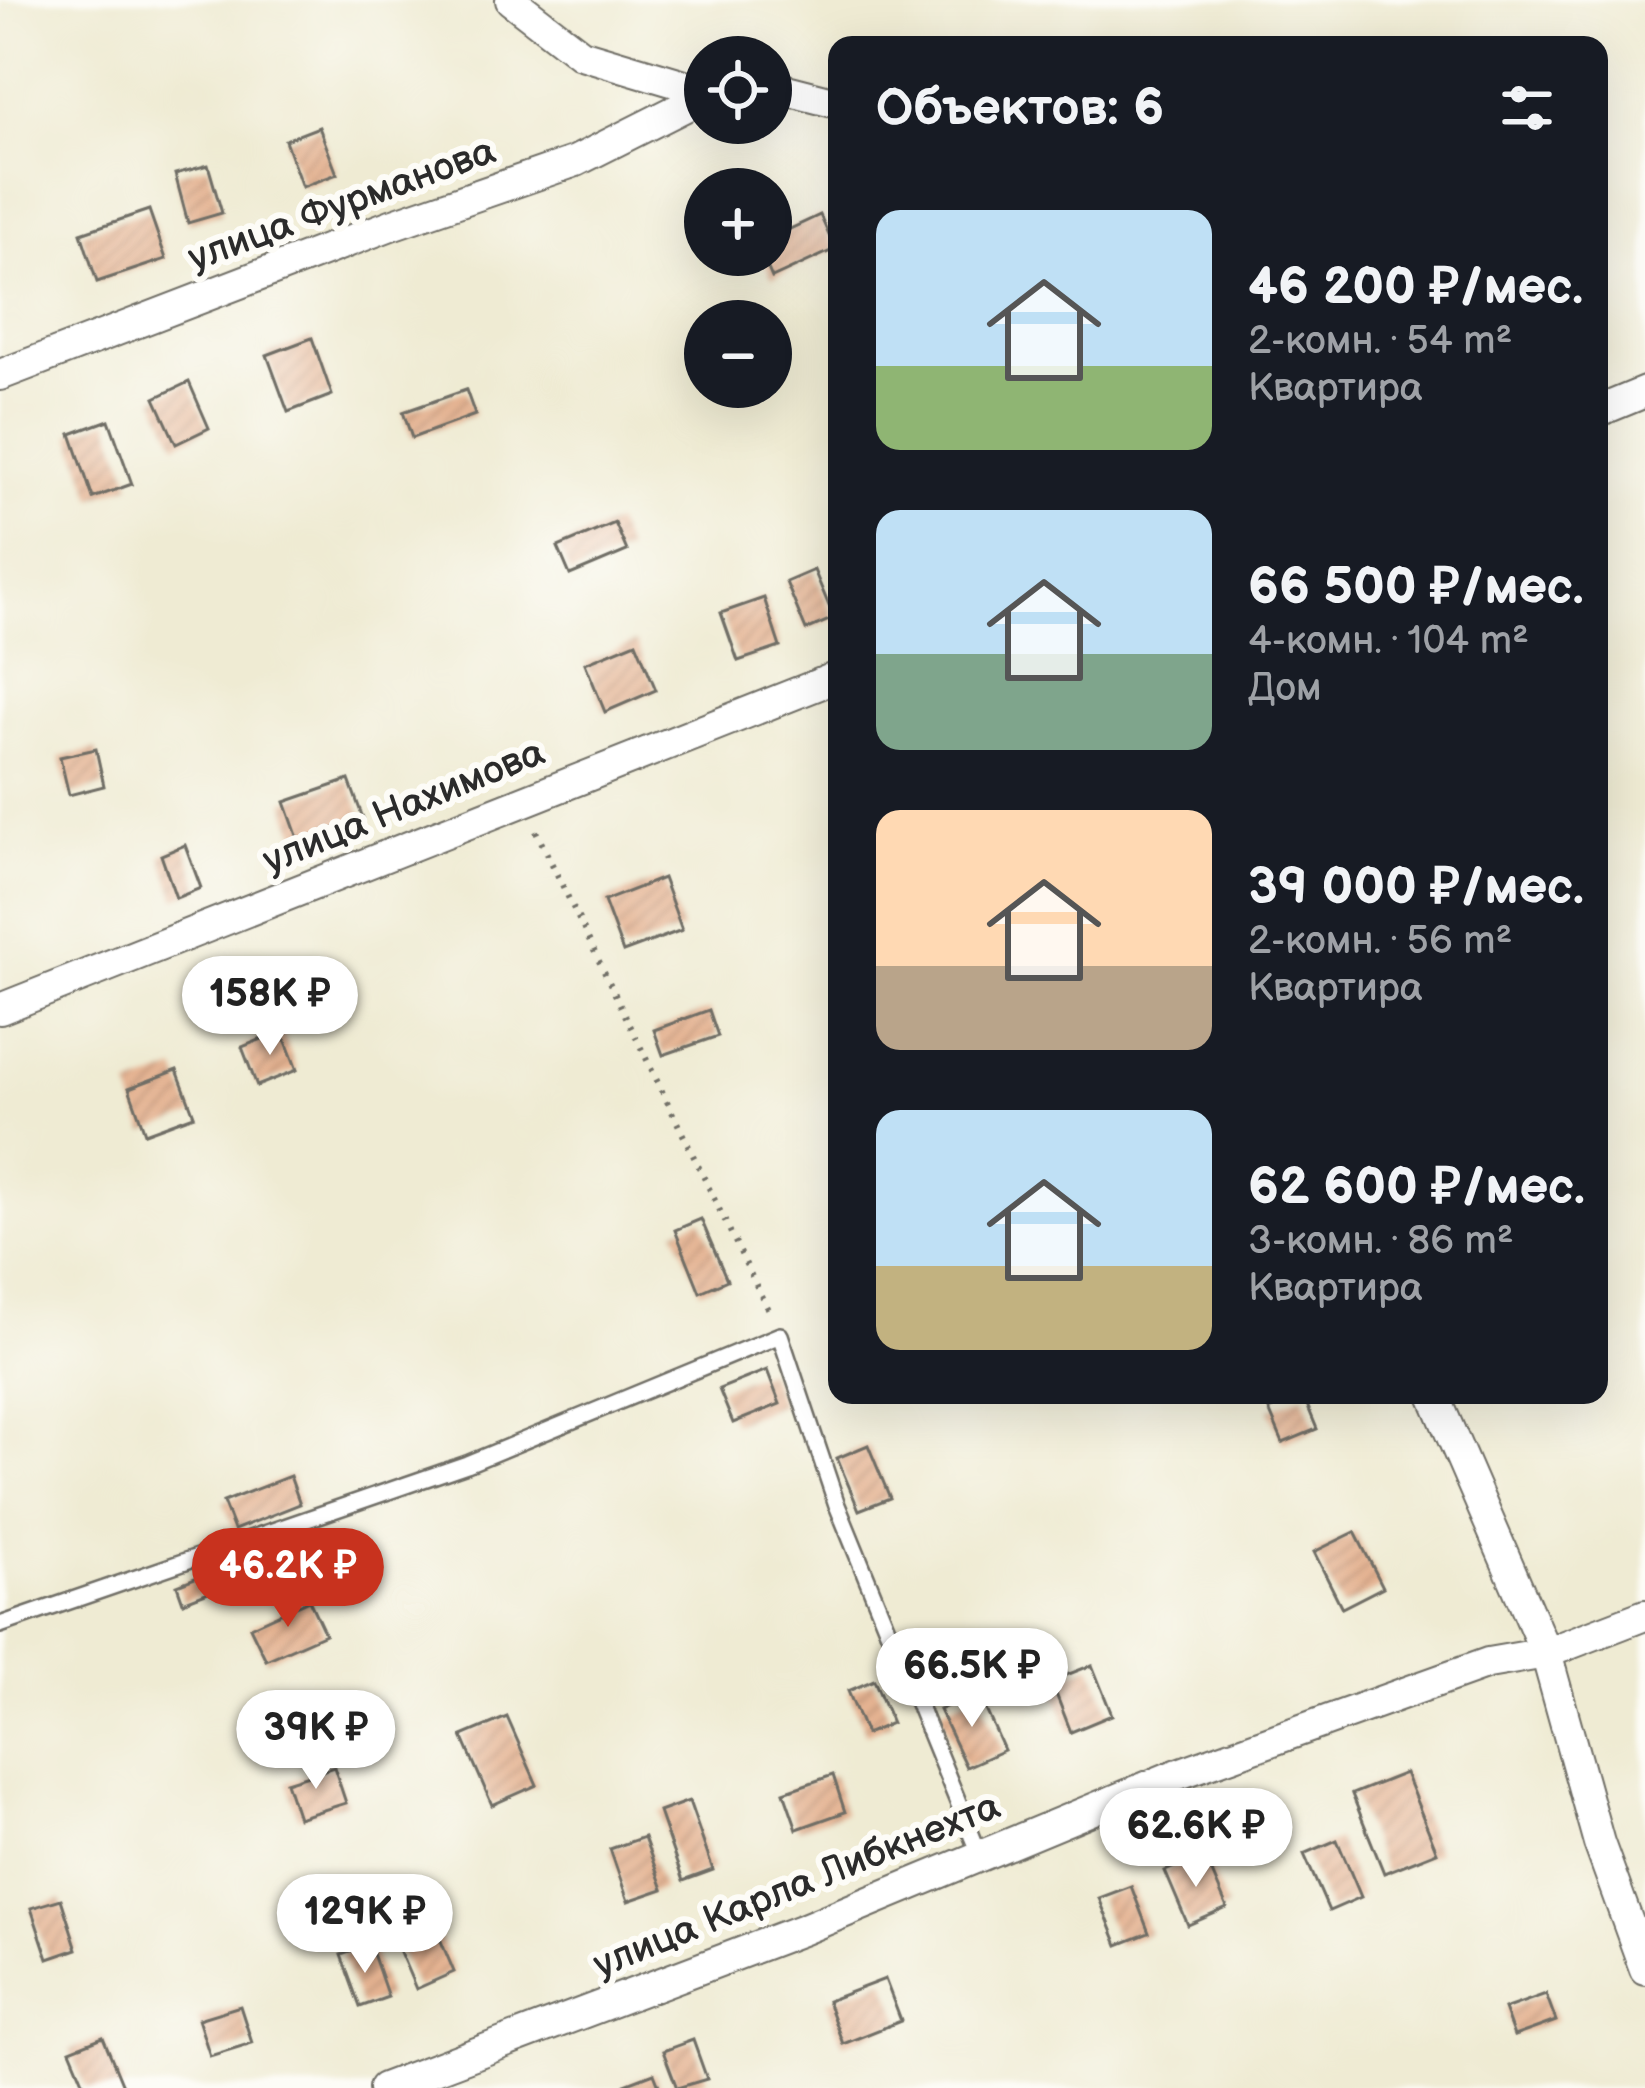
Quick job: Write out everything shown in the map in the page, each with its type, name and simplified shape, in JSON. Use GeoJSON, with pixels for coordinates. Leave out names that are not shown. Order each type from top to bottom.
{"type":"FeatureCollection","features":[{"type":"Feature","properties":{"kind":"street"},"geometry":{"type":"LineString","coordinates":[[511,0],[581,54],[684,87]]}},
{"type":"Feature","properties":{"kind":"street"},"geometry":{"type":"LineString","coordinates":[[792,91],[828,101]]}},
{"type":"Feature","properties":{"kind":"street","name":"улица Фурманова"},"geometry":{"type":"LineString","coordinates":[[0,375],[391,225],[576,161],[684,105]]}},
{"type":"Feature","properties":{"kind":"street"},"geometry":{"type":"LineString","coordinates":[[1608,407],[1645,392]]}},
{"type":"Feature","properties":{"kind":"street","name":"улица Нахимова"},"geometry":{"type":"LineString","coordinates":[[0,1009],[828,681]]}},
{"type":"Feature","properties":{"kind":"street"},"geometry":{"type":"LineString","coordinates":[[1438,1404],[1546,1653],[1599,1843],[1645,1969]]}},
{"type":"Feature","properties":{"kind":"street","name":"улица Карла Либкнехта"},"geometry":{"type":"LineString","coordinates":[[384,2088],[1174,1776],[1386,1697],[1488,1663],[1546,1653],[1645,1615]]}},
{"type":"Feature","properties":{"kind":"lane"},"geometry":{"type":"LineString","coordinates":[[0,1625],[466,1464],[780,1335],[837,1505],[980,1856]]}},
{"type":"Feature","properties":{"kind":"path"},"geometry":{"type":"LineString","coordinates":[[522,801],[780,1335]]}},
{"type":"Feature","properties":{"kind":"building"},"geometry":{"type":"Polygon","coordinates":[[[319,127],[337,174],[302,187],[285,140],[319,127]]]}},
{"type":"Feature","properties":{"kind":"building"},"geometry":{"type":"Polygon","coordinates":[[[208,165],[222,213],[188,223],[175,174],[208,165]]]}},
{"type":"Feature","properties":{"kind":"building"},"geometry":{"type":"Polygon","coordinates":[[[149,210],[166,259],[97,282],[81,233],[149,210]]]}},
{"type":"Feature","properties":{"kind":"building"},"geometry":{"type":"Polygon","coordinates":[[[820,215],[828,233],[828,252],[792,269],[792,228],[820,215]]]}},
{"type":"Feature","properties":{"kind":"building"},"geometry":{"type":"Polygon","coordinates":[[[312,338],[332,395],[288,412],[267,355],[312,338]]]}},
{"type":"Feature","properties":{"kind":"building"},"geometry":{"type":"Polygon","coordinates":[[[189,382],[209,428],[176,444],[155,398],[189,382]]]}},
{"type":"Feature","properties":{"kind":"building"},"geometry":{"type":"Polygon","coordinates":[[[466,390],[475,415],[412,438],[403,412],[466,390]]]}},
{"type":"Feature","properties":{"kind":"building"},"geometry":{"type":"Polygon","coordinates":[[[109,420],[132,484],[93,498],[71,434],[109,420]]]}},
{"type":"Feature","properties":{"kind":"building"},"geometry":{"type":"Polygon","coordinates":[[[615,523],[627,551],[570,575],[558,547],[615,523]]]}},
{"type":"Feature","properties":{"kind":"building"},"geometry":{"type":"Polygon","coordinates":[[[814,570],[828,604],[828,621],[806,630],[786,582],[814,570]]]}},
{"type":"Feature","properties":{"kind":"building"},"geometry":{"type":"Polygon","coordinates":[[[764,598],[780,647],[738,661],[721,613],[764,598]]]}},
{"type":"Feature","properties":{"kind":"building"},"geometry":{"type":"Polygon","coordinates":[[[636,642],[656,690],[605,712],[585,663],[636,642]]]}},
{"type":"Feature","properties":{"kind":"building"},"geometry":{"type":"Polygon","coordinates":[[[96,749],[104,786],[69,795],[60,757],[96,749]]]}},
{"type":"Feature","properties":{"kind":"building"},"geometry":{"type":"Polygon","coordinates":[[[349,780],[363,818],[299,841],[285,802],[349,780]]]}},
{"type":"Feature","properties":{"kind":"building"},"geometry":{"type":"Polygon","coordinates":[[[185,845],[201,888],[176,898],[161,855],[185,845]]]}},
{"type":"Feature","properties":{"kind":"building"},"geometry":{"type":"Polygon","coordinates":[[[663,878],[682,930],[623,952],[604,901],[663,878]]]}},
{"type":"Feature","properties":{"kind":"building"},"geometry":{"type":"Polygon","coordinates":[[[709,1010],[718,1036],[663,1055],[654,1030],[709,1010]]]}},
{"type":"Feature","properties":{"kind":"building"},"geometry":{"type":"Polygon","coordinates":[[[282,1031],[297,1070],[257,1086],[242,1047],[282,1031]]]}},
{"type":"Feature","properties":{"kind":"building"},"geometry":{"type":"Polygon","coordinates":[[[177,1070],[194,1115],[145,1133],[129,1088],[177,1070]]]}},
{"type":"Feature","properties":{"kind":"building"},"geometry":{"type":"Polygon","coordinates":[[[701,1219],[727,1280],[700,1292],[675,1230],[701,1219]]]}},
{"type":"Feature","properties":{"kind":"building"},"geometry":{"type":"Polygon","coordinates":[[[767,1370],[780,1404],[733,1423],[719,1389],[767,1370]]]}},
{"type":"Feature","properties":{"kind":"building"},"geometry":{"type":"Polygon","coordinates":[[[1283,1404],[1307,1404],[1317,1429],[1283,1443],[1269,1410],[1283,1404]]]}},
{"type":"Feature","properties":{"kind":"building"},"geometry":{"type":"Polygon","coordinates":[[[868,1445],[890,1498],[859,1510],[837,1458],[868,1445]]]}},
{"type":"Feature","properties":{"kind":"building"},"geometry":{"type":"Polygon","coordinates":[[[290,1476],[300,1504],[234,1530],[223,1502],[290,1476]]]}},
{"type":"Feature","properties":{"kind":"building"},"geometry":{"type":"Polygon","coordinates":[[[1355,1532],[1383,1587],[1342,1608],[1314,1552],[1355,1532]]]}},
{"type":"Feature","properties":{"kind":"building"},"geometry":{"type":"Polygon","coordinates":[[[218,1569],[224,1586],[183,1602],[177,1585],[218,1569]]]}},
{"type":"Feature","properties":{"kind":"building"},"geometry":{"type":"Polygon","coordinates":[[[309,1600],[325,1634],[266,1660],[250,1627],[309,1600]]]}},
{"type":"Feature","properties":{"kind":"building"},"geometry":{"type":"Polygon","coordinates":[[[1092,1665],[1112,1715],[1071,1732],[1051,1681],[1092,1665]]]}},
{"type":"Feature","properties":{"kind":"building"},"geometry":{"type":"Polygon","coordinates":[[[874,1680],[892,1723],[866,1734],[848,1691],[874,1680]]]}},
{"type":"Feature","properties":{"kind":"building"},"geometry":{"type":"Polygon","coordinates":[[[978,1692],[1004,1750],[966,1767],[939,1710],[978,1692]]]}},
{"type":"Feature","properties":{"kind":"building"},"geometry":{"type":"Polygon","coordinates":[[[507,1717],[537,1785],[492,1805],[462,1736],[507,1717]]]}},
{"type":"Feature","properties":{"kind":"building"},"geometry":{"type":"Polygon","coordinates":[[[334,1767],[346,1803],[298,1818],[286,1782],[334,1767]]]}},
{"type":"Feature","properties":{"kind":"building"},"geometry":{"type":"Polygon","coordinates":[[[1405,1773],[1437,1852],[1384,1873],[1352,1794],[1405,1773]]]}},
{"type":"Feature","properties":{"kind":"building"},"geometry":{"type":"Polygon","coordinates":[[[833,1775],[845,1812],[797,1829],[784,1792],[833,1775]]]}},
{"type":"Feature","properties":{"kind":"building"},"geometry":{"type":"Polygon","coordinates":[[[689,1801],[713,1870],[683,1881],[659,1812],[689,1801]]]}},
{"type":"Feature","properties":{"kind":"building"},"geometry":{"type":"Polygon","coordinates":[[[644,1837],[663,1889],[628,1901],[610,1849],[644,1837]]]}},
{"type":"Feature","properties":{"kind":"building"},"geometry":{"type":"Polygon","coordinates":[[[1337,1840],[1361,1897],[1329,1911],[1304,1854],[1337,1840]]]}},
{"type":"Feature","properties":{"kind":"building"},"geometry":{"type":"Polygon","coordinates":[[[1204,1854],[1227,1908],[1188,1925],[1165,1871],[1204,1854]]]}},
{"type":"Feature","properties":{"kind":"building"},"geometry":{"type":"Polygon","coordinates":[[[1131,1886],[1149,1933],[1118,1945],[1099,1898],[1131,1886]]]}},
{"type":"Feature","properties":{"kind":"building"},"geometry":{"type":"Polygon","coordinates":[[[61,1899],[77,1949],[48,1959],[31,1908],[61,1899]]]}},
{"type":"Feature","properties":{"kind":"building"},"geometry":{"type":"Polygon","coordinates":[[[430,1915],[454,1972],[416,1989],[391,1931],[430,1915]]]}},
{"type":"Feature","properties":{"kind":"building"},"geometry":{"type":"Polygon","coordinates":[[[370,1945],[388,1997],[360,2007],[341,1955],[370,1945]]]}},
{"type":"Feature","properties":{"kind":"building"},"geometry":{"type":"Polygon","coordinates":[[[885,1979],[901,2021],[843,2044],[827,2001],[885,1979]]]}},
{"type":"Feature","properties":{"kind":"building"},"geometry":{"type":"Polygon","coordinates":[[[1546,1994],[1556,2021],[1514,2036],[1504,2009],[1546,1994]]]}},
{"type":"Feature","properties":{"kind":"building"},"geometry":{"type":"Polygon","coordinates":[[[240,2006],[252,2043],[210,2056],[198,2019],[240,2006]]]}},
{"type":"Feature","properties":{"kind":"building"},"geometry":{"type":"Polygon","coordinates":[[[103,2037],[124,2088],[86,2088],[70,2050],[103,2037]]]}},
{"type":"Feature","properties":{"kind":"building"},"geometry":{"type":"Polygon","coordinates":[[[693,2040],[707,2079],[677,2088],[663,2051],[693,2040]]]}},
{"type":"Feature","properties":{"kind":"building"},"geometry":{"type":"Polygon","coordinates":[[[654,2073],[660,2088],[627,2088],[625,2084],[654,2073]]]}}]}
